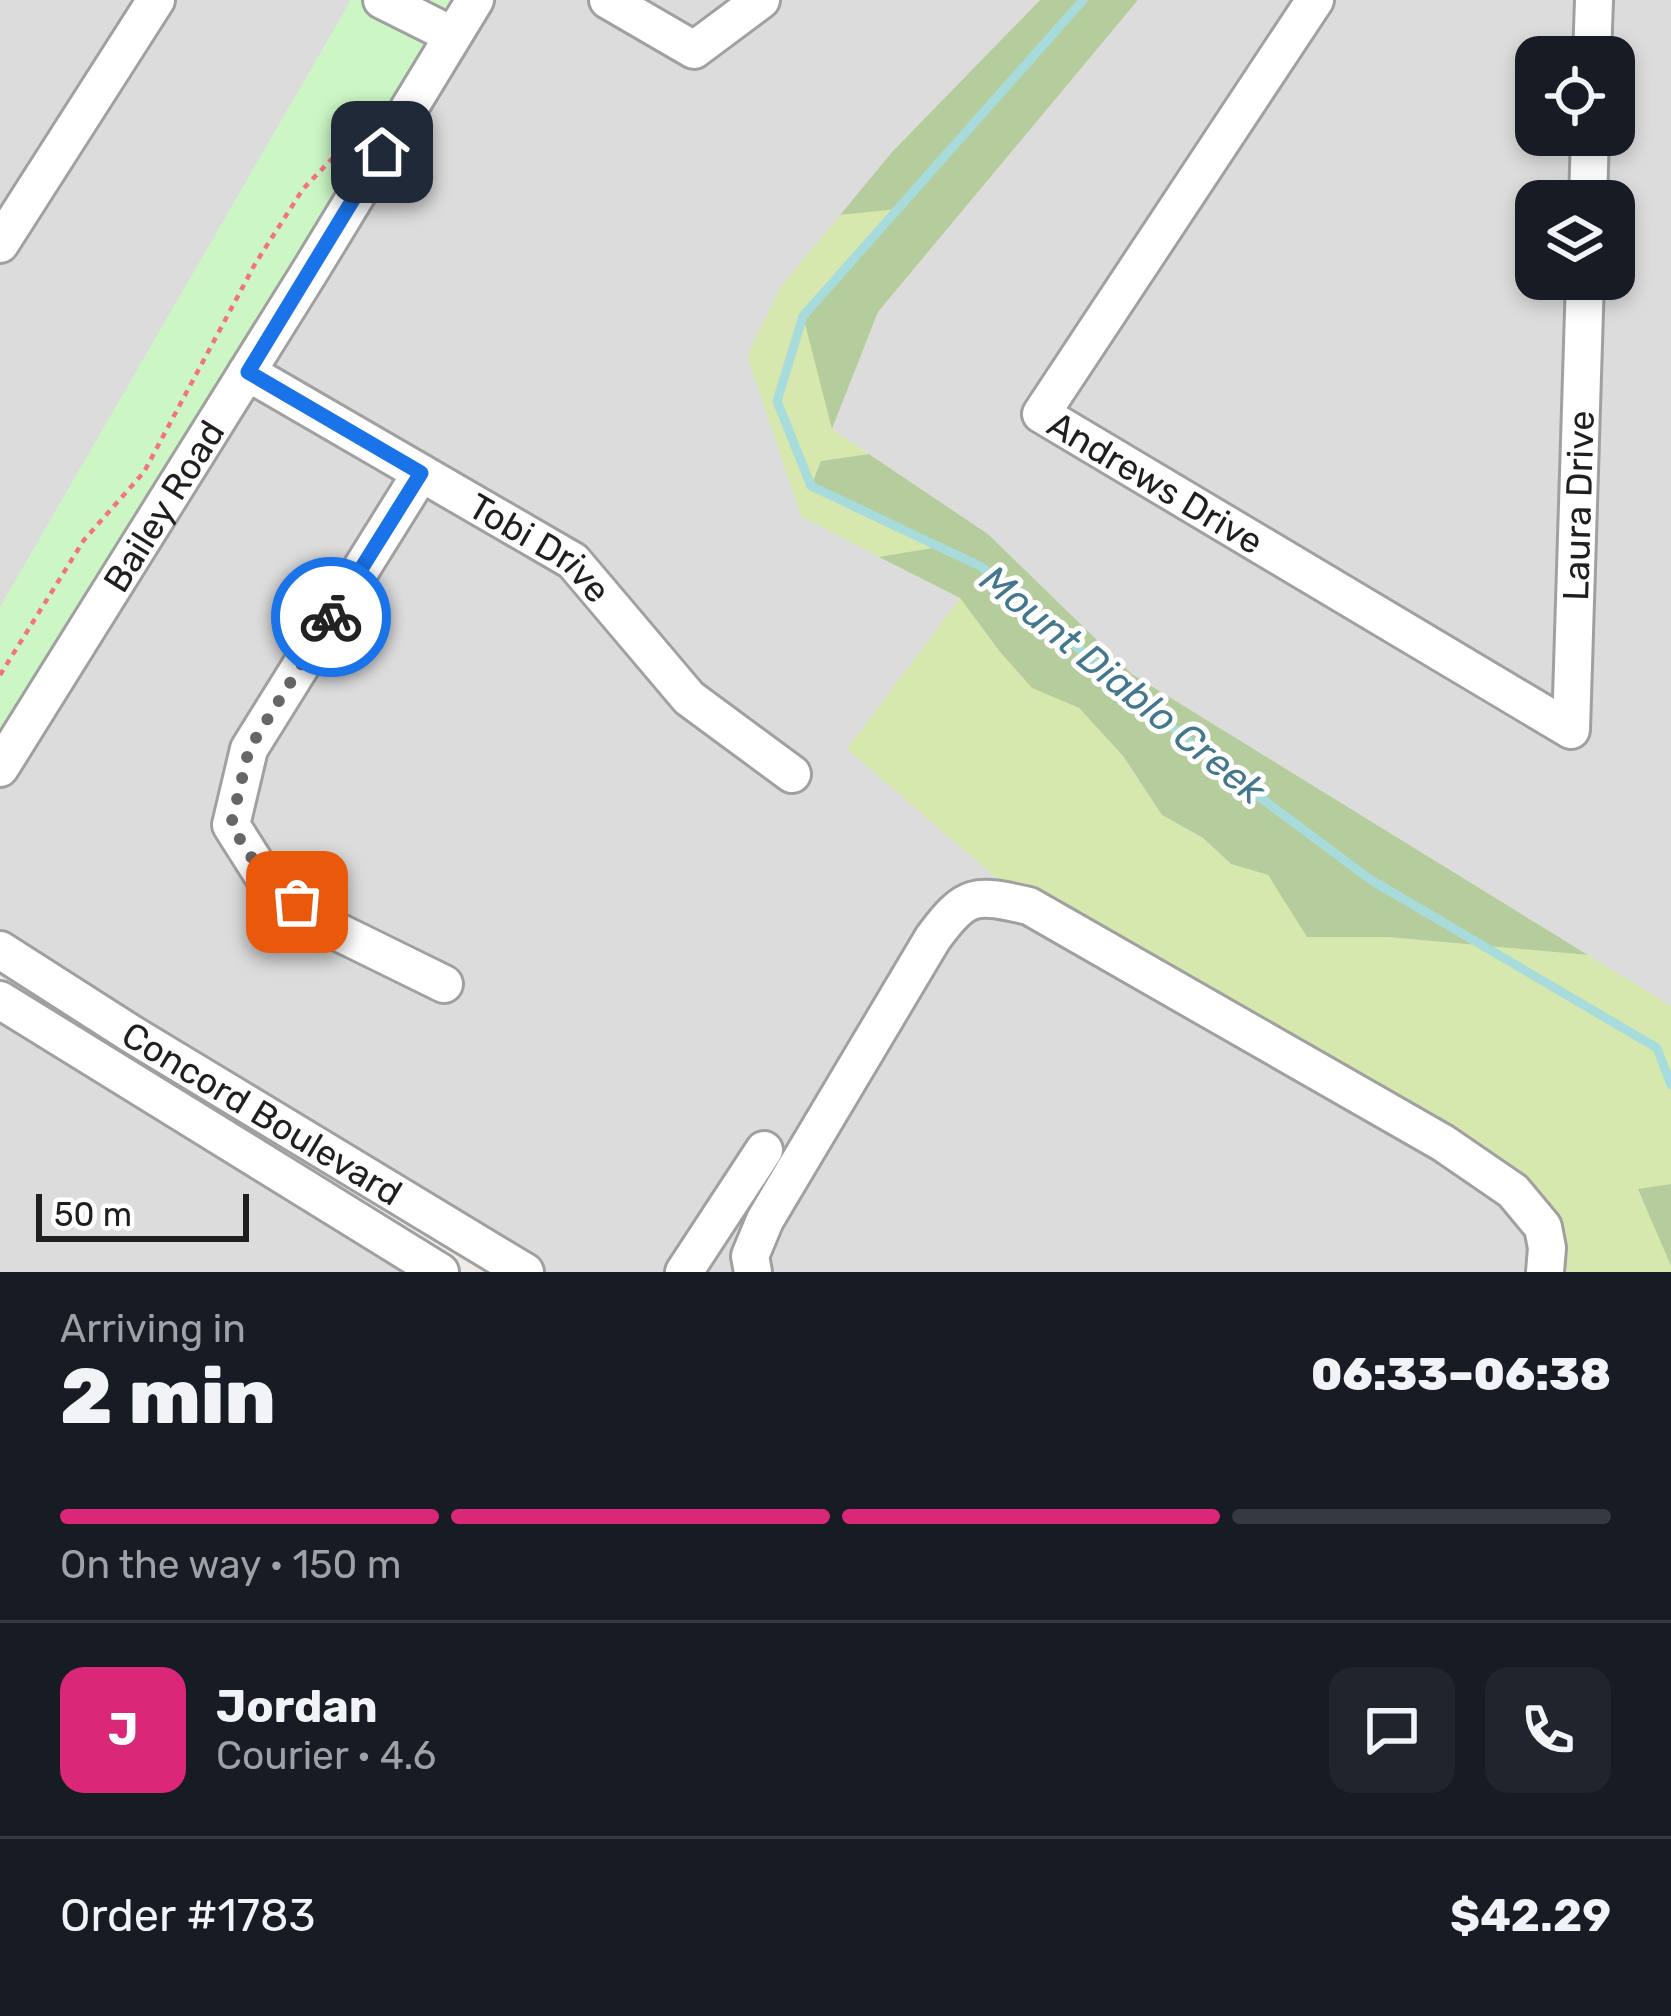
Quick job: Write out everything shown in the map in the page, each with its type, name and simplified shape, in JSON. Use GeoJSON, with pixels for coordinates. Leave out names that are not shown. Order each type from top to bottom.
{"type":"FeatureCollection","features":[{"type":"Feature","properties":{"kind":"street"},"geometry":{"type":"LineString","coordinates":[[0,244],[155,0]]}},
{"type":"Feature","properties":{"kind":"street"},"geometry":{"type":"LineString","coordinates":[[382,0],[452,35]]}},
{"type":"Feature","properties":{"kind":"street","name":"Bailey Road"},"geometry":{"type":"LineString","coordinates":[[0,768],[475,0]]}},
{"type":"Feature","properties":{"kind":"street"},"geometry":{"type":"LineString","coordinates":[[608,0],[694,50],[761,0]]}},
{"type":"Feature","properties":{"kind":"street","name":"Andrews Drive"},"geometry":{"type":"LineString","coordinates":[[1315,0],[1041,414],[1571,730]]}},
{"type":"Feature","properties":{"kind":"street"},"geometry":{"type":"LineString","coordinates":[[1593,36],[1594,0]]}},
{"type":"Feature","properties":{"kind":"street","name":"Laura Drive"},"geometry":{"type":"LineString","coordinates":[[1571,730],[1584,300]]}},
{"type":"Feature","properties":{"kind":"street","name":"Tobi Drive"},"geometry":{"type":"LineString","coordinates":[[248,372],[573,561],[689,698],[792,774]]}},
{"type":"Feature","properties":{"kind":"street"},"geometry":{"type":"LineString","coordinates":[[421,473],[249,749],[231,825],[264,877],[331,928],[444,984]]}},
{"type":"Feature","properties":{"kind":"street"},"geometry":{"type":"LineString","coordinates":[[753,1272],[750,1256],[765,1220],[933,938],[953,910],[988,897],[1029,906],[1443,1143],[1513,1191],[1543,1227],[1545,1272]]}},
{"type":"Feature","properties":{"kind":"street","name":"Concord Boulevard"},"geometry":{"type":"LineString","coordinates":[[0,950],[525,1272]]}},
{"type":"Feature","properties":{"kind":"street","name":"Concord Boulevard"},"geometry":{"type":"LineString","coordinates":[[0,1000],[440,1272]]}},
{"type":"Feature","properties":{"kind":"street"},"geometry":{"type":"LineString","coordinates":[[684,1272],[764,1150]]}},
{"type":"Feature","properties":{"kind":"path"},"geometry":{"type":"LineString","coordinates":[[0,675],[84,539],[144,472],[255,264],[303,189],[352,138]]}},
{"type":"Feature","properties":{"kind":"shaded area"},"geometry":{"type":"Polygon","coordinates":[[[0,0],[375,0],[0,617],[0,0]]]}},
{"type":"Feature","properties":{"kind":"shaded area"},"geometry":{"type":"Polygon","coordinates":[[[475,0],[1040,0],[892,152],[780,288],[801,516],[960,598],[847,749],[1513,1191],[1545,1272],[525,1272],[0,950],[0,768],[475,0]]]}},
{"type":"Feature","properties":{"kind":"shaded area"},"geometry":{"type":"Polygon","coordinates":[[[1138,0],[1671,0],[1671,1006],[1132,674],[988,534],[832,429],[878,312],[1138,0]]]}},
{"type":"Feature","properties":{"kind":"shaded area"},"geometry":{"type":"Polygon","coordinates":[[[0,1000],[440,1272],[0,1272],[0,1000]]]}},
{"type":"Feature","properties":{"kind":"green space"},"geometry":{"type":"Polygon","coordinates":[[[351,0],[475,0],[0,768],[0,607],[351,0]]]}},
{"type":"Feature","properties":{"kind":"green space"},"geometry":{"type":"Polygon","coordinates":[[[1040,0],[1138,0],[878,312],[832,429],[803,316],[898,209],[840,215],[892,152],[1040,0]]]}},
{"type":"Feature","properties":{"kind":"green space"},"geometry":{"type":"Polygon","coordinates":[[[899,208],[832,429],[869,454],[821,461],[942,548],[879,557],[801,516],[747,356],[780,288],[840,215],[899,208]]]}},
{"type":"Feature","properties":{"kind":"green space"},"geometry":{"type":"Polygon","coordinates":[[[869,454],[988,534],[1132,674],[1588,955],[1387,937],[1307,937],[1268,875],[1231,864],[1203,838],[1162,815],[1123,756],[1079,708],[1032,688],[960,598],[879,557],[939,547],[811,486],[821,461],[869,454]]]}},
{"type":"Feature","properties":{"kind":"green space"},"geometry":{"type":"Polygon","coordinates":[[[960,598],[1032,688],[1079,708],[1123,756],[1162,815],[1203,838],[1231,864],[1268,875],[1308,937],[1387,937],[1588,955],[1671,1006],[1671,1184],[1640,1189],[1671,1272],[1545,1272],[1513,1191],[1029,906],[847,749],[960,598]]]}},
{"type":"Feature","properties":{"kind":"green space"},"geometry":{"type":"Polygon","coordinates":[[[1671,1184],[1671,1266],[1638,1189],[1671,1184]]]}},
{"type":"Feature","properties":{"kind":"waterway","name":"Mount Diablo Creek"},"geometry":{"type":"LineString","coordinates":[[1083,0],[803,316],[777,401],[811,486],[982,567],[1223,770],[1371,880],[1657,1048],[1671,1085]]}},
{"type":"Feature","properties":{"kind":"way so far"},"geometry":{"type":"LineString","coordinates":[[297,902],[264,877],[231,825],[249,749],[331,617]]}},
{"type":"Feature","properties":{"kind":"route"},"geometry":{"type":"LineString","coordinates":[[331,617],[421,473],[248,372],[382,152]]}}]}
